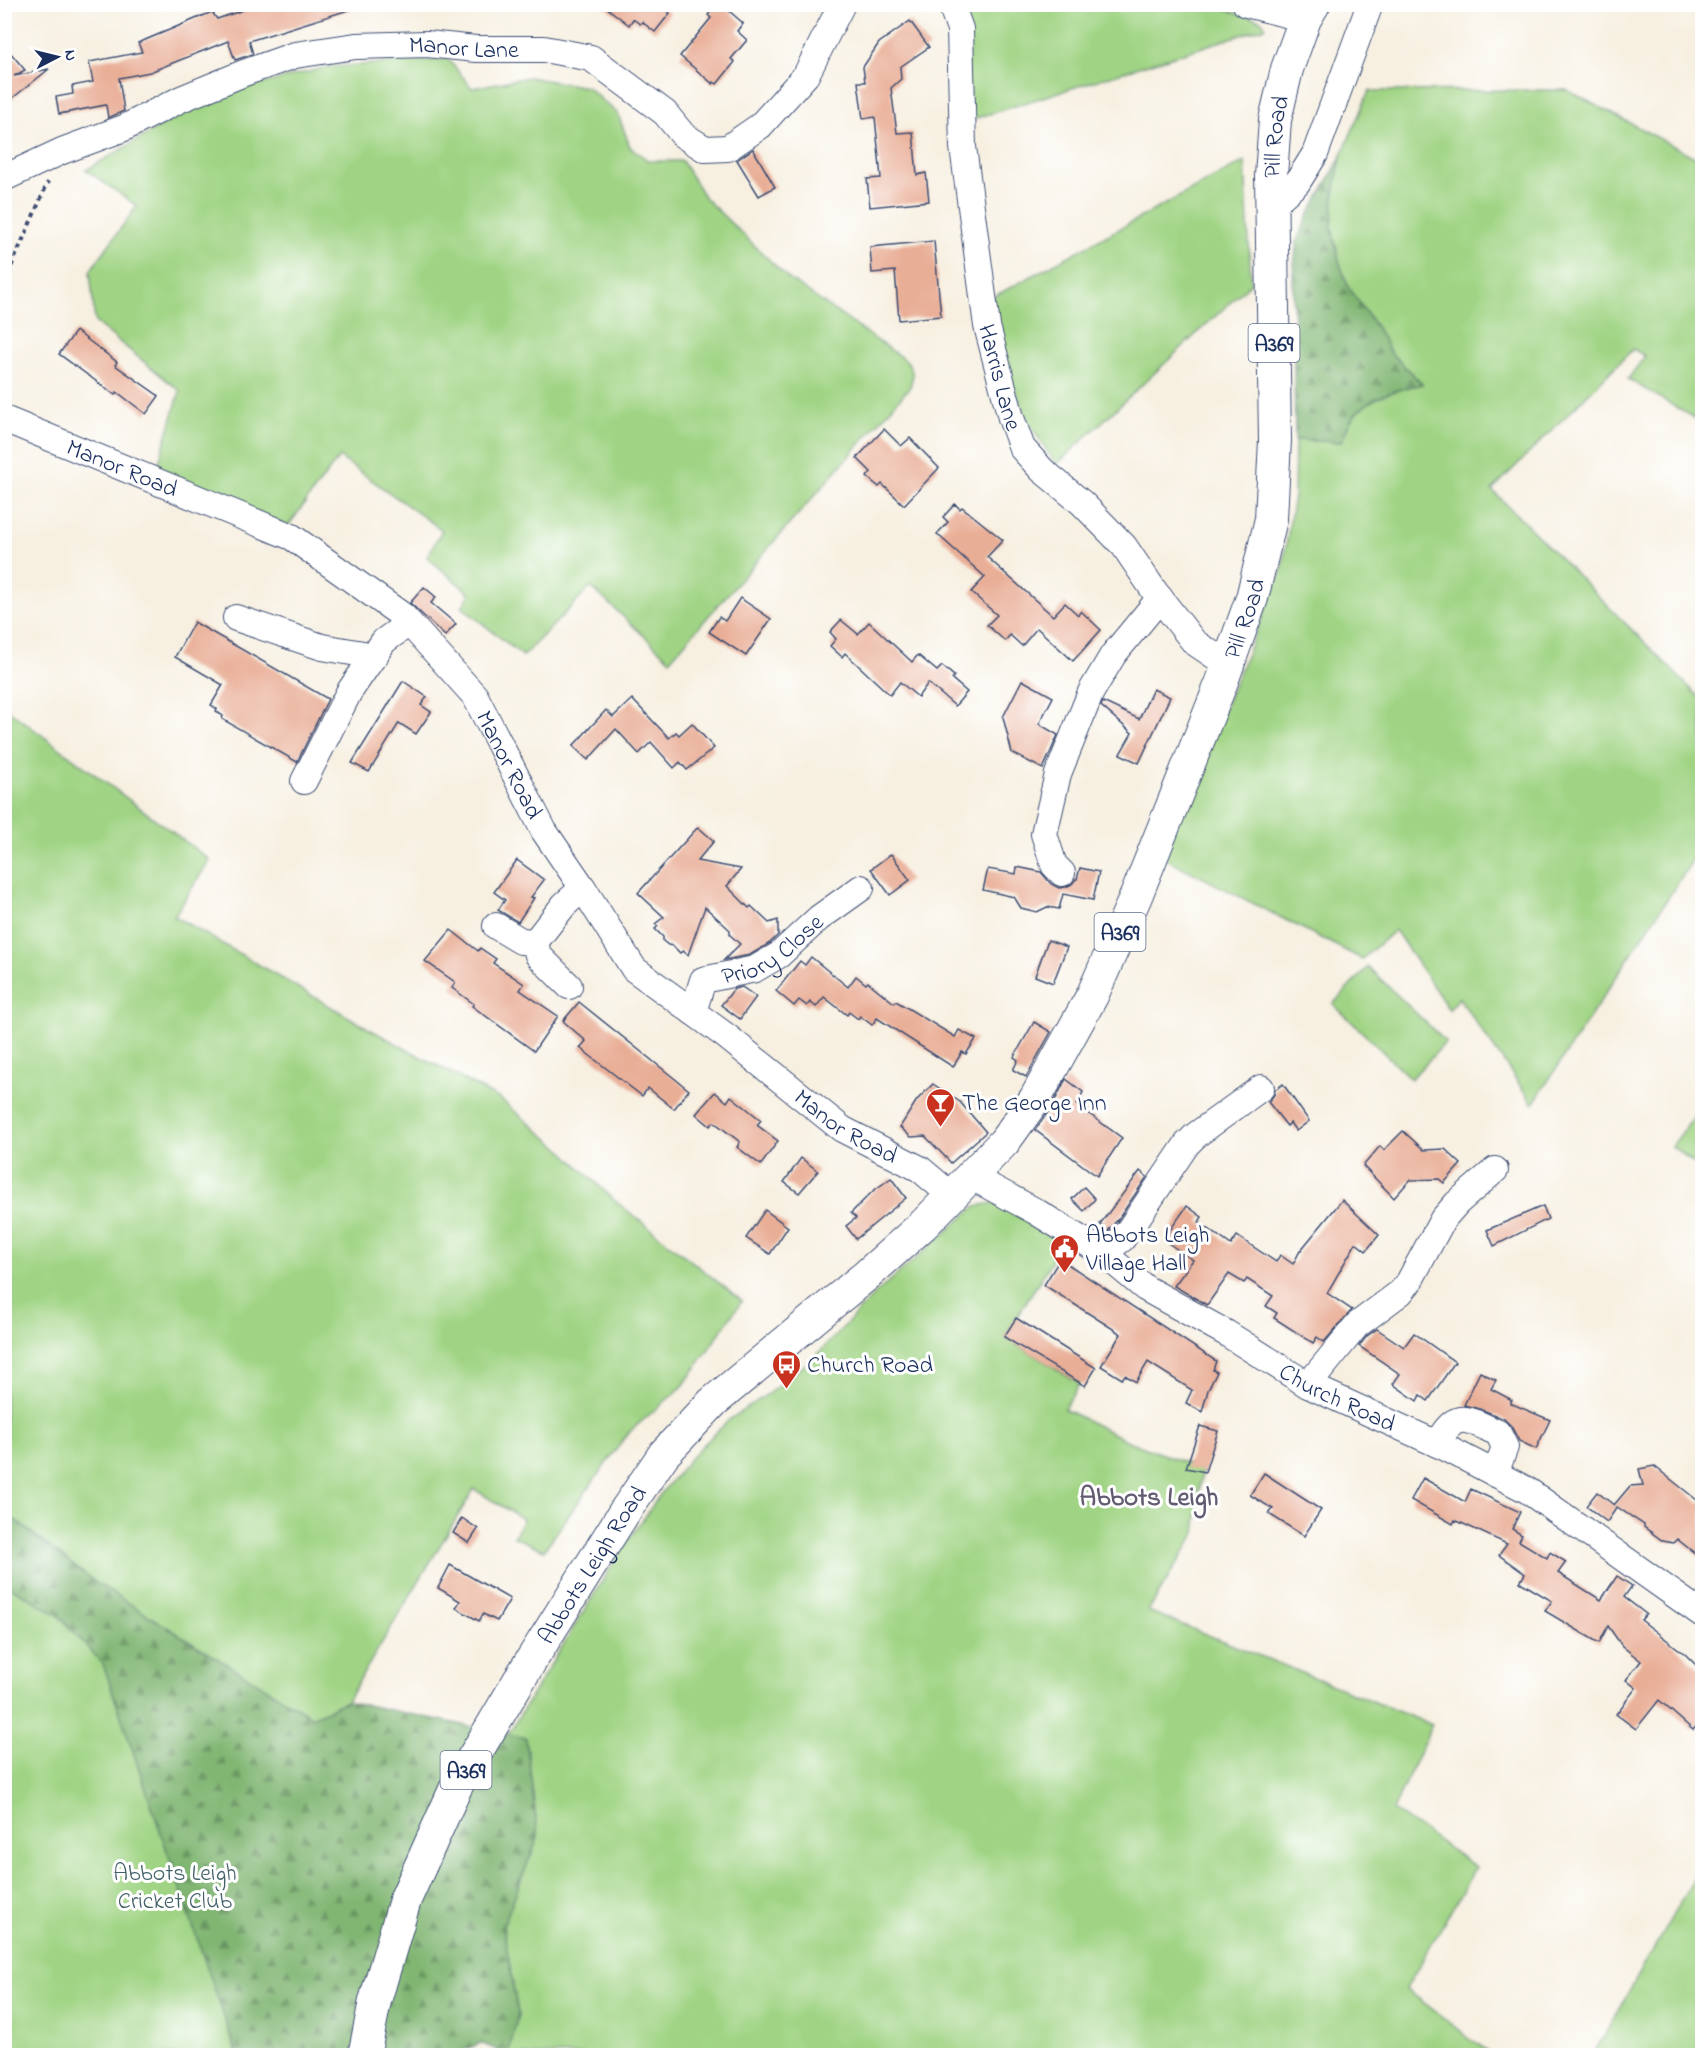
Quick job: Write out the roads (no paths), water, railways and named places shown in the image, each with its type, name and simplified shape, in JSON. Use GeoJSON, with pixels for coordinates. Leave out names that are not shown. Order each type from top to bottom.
{"type":"FeatureCollection","features":[{"type":"Feature","properties":{"kind":"main road","name":"Pill Road"},"geometry":{"type":"LineString","coordinates":[[962,1187],[1004,1142],[1019,1112],[1035,1099],[1092,996],[1140,885],[1228,666],[1252,598],[1271,519],[1275,441],[1271,176],[1275,120],[1287,69],[1310,12]]}},
{"type":"Feature","properties":{"kind":"main road","name":"Abbots Leigh Road"},"geometry":{"type":"LineString","coordinates":[[364,2055],[375,2001],[405,1900],[457,1785],[527,1667],[625,1511],[664,1454],[713,1402],[868,1274],[962,1187]]}},
{"type":"Feature","properties":{"kind":"street","name":"Manor Lane"},"geometry":{"type":"LineString","coordinates":[[4,178],[62,151],[124,128],[181,99],[244,73],[295,56],[356,46],[427,44],[476,49],[544,49],[591,58],[665,113],[683,135],[705,149],[728,148],[760,126],[806,75],[842,4]]}},
{"type":"Feature","properties":{"kind":"street","name":"Harris Lane"},"geometry":{"type":"LineString","coordinates":[[951,4],[960,29],[963,147],[987,326],[1011,418],[1022,447],[1042,470],[1082,503],[1124,546],[1194,642],[1228,666]]}},
{"type":"Feature","properties":{"kind":"street"},"geometry":{"type":"LineString","coordinates":[[1246,4],[1310,12]]}},
{"type":"Feature","properties":{"kind":"street"},"geometry":{"type":"LineString","coordinates":[[1272,205],[1297,183],[1315,154],[1370,4]]}},
{"type":"Feature","properties":{"kind":"street","name":"Manor Road"},"geometry":{"type":"LineString","coordinates":[[4,419],[292,537],[403,616],[475,696],[544,831],[634,969],[726,1036],[843,1129],[920,1169],[962,1187]]}},
{"type":"Feature","properties":{"kind":"street"},"geometry":{"type":"LineString","coordinates":[[1062,873],[1054,865],[1044,834],[1058,774],[1091,692],[1113,655],[1160,598]]}},
{"type":"Feature","properties":{"kind":"street"},"geometry":{"type":"LineString","coordinates":[[236,618],[322,647],[375,656]]}},
{"type":"Feature","properties":{"kind":"street"},"geometry":{"type":"LineString","coordinates":[[304,781],[349,692],[384,641],[409,623]]}},
{"type":"Feature","properties":{"kind":"street"},"geometry":{"type":"LineString","coordinates":[[535,942],[564,905],[583,888]]}},
{"type":"Feature","properties":{"kind":"street","name":"Priory Close"},"geometry":{"type":"LineString","coordinates":[[693,1012],[703,980],[755,969],[779,954],[819,918],[861,888]]}},
{"type":"Feature","properties":{"kind":"street"},"geometry":{"type":"LineString","coordinates":[[496,926],[521,941],[535,942]]}},
{"type":"Feature","properties":{"kind":"street"},"geometry":{"type":"LineString","coordinates":[[535,942],[538,955],[569,986]]}},
{"type":"Feature","properties":{"kind":"street"},"geometry":{"type":"LineString","coordinates":[[1102,1253],[1122,1239],[1187,1144],[1261,1088]]}},
{"type":"Feature","properties":{"kind":"street"},"geometry":{"type":"LineString","coordinates":[[1308,1385],[1357,1325],[1401,1292],[1409,1282],[1443,1219],[1456,1203],[1495,1170]]}},
{"type":"Feature","properties":{"kind":"street","name":"Church Road"},"geometry":{"type":"LineString","coordinates":[[962,1187],[1035,1211],[1102,1253],[1145,1288],[1226,1333],[1308,1385],[1437,1444],[1527,1490],[1702,1614]]}},
{"type":"Feature","properties":{"kind":"street"},"geometry":{"type":"LineString","coordinates":[[1437,1444],[1443,1432],[1454,1421],[1465,1418],[1498,1433],[1505,1447],[1495,1474]]}},
{"type":"Feature","properties":{"kind":"place","name":"The George Inn"},"geometry":{"type":"Point","coordinates":[941,1128]}},
{"type":"Feature","properties":{"kind":"place","name":"Abbots Leigh Village Hall"},"geometry":{"type":"Point","coordinates":[1065,1274]}},
{"type":"Feature","properties":{"kind":"place","name":"Church Road"},"geometry":{"type":"Point","coordinates":[786,1390]}},
{"type":"Feature","properties":{"kind":"district","name":"Abbots Leigh"},"geometry":{"type":"Point","coordinates":[1149,1496]}},
{"type":"Feature","properties":{"kind":"park label","name":"Abbots Leigh Cricket Club"},"geometry":{"type":"Point","coordinates":[175,1886]}}]}
